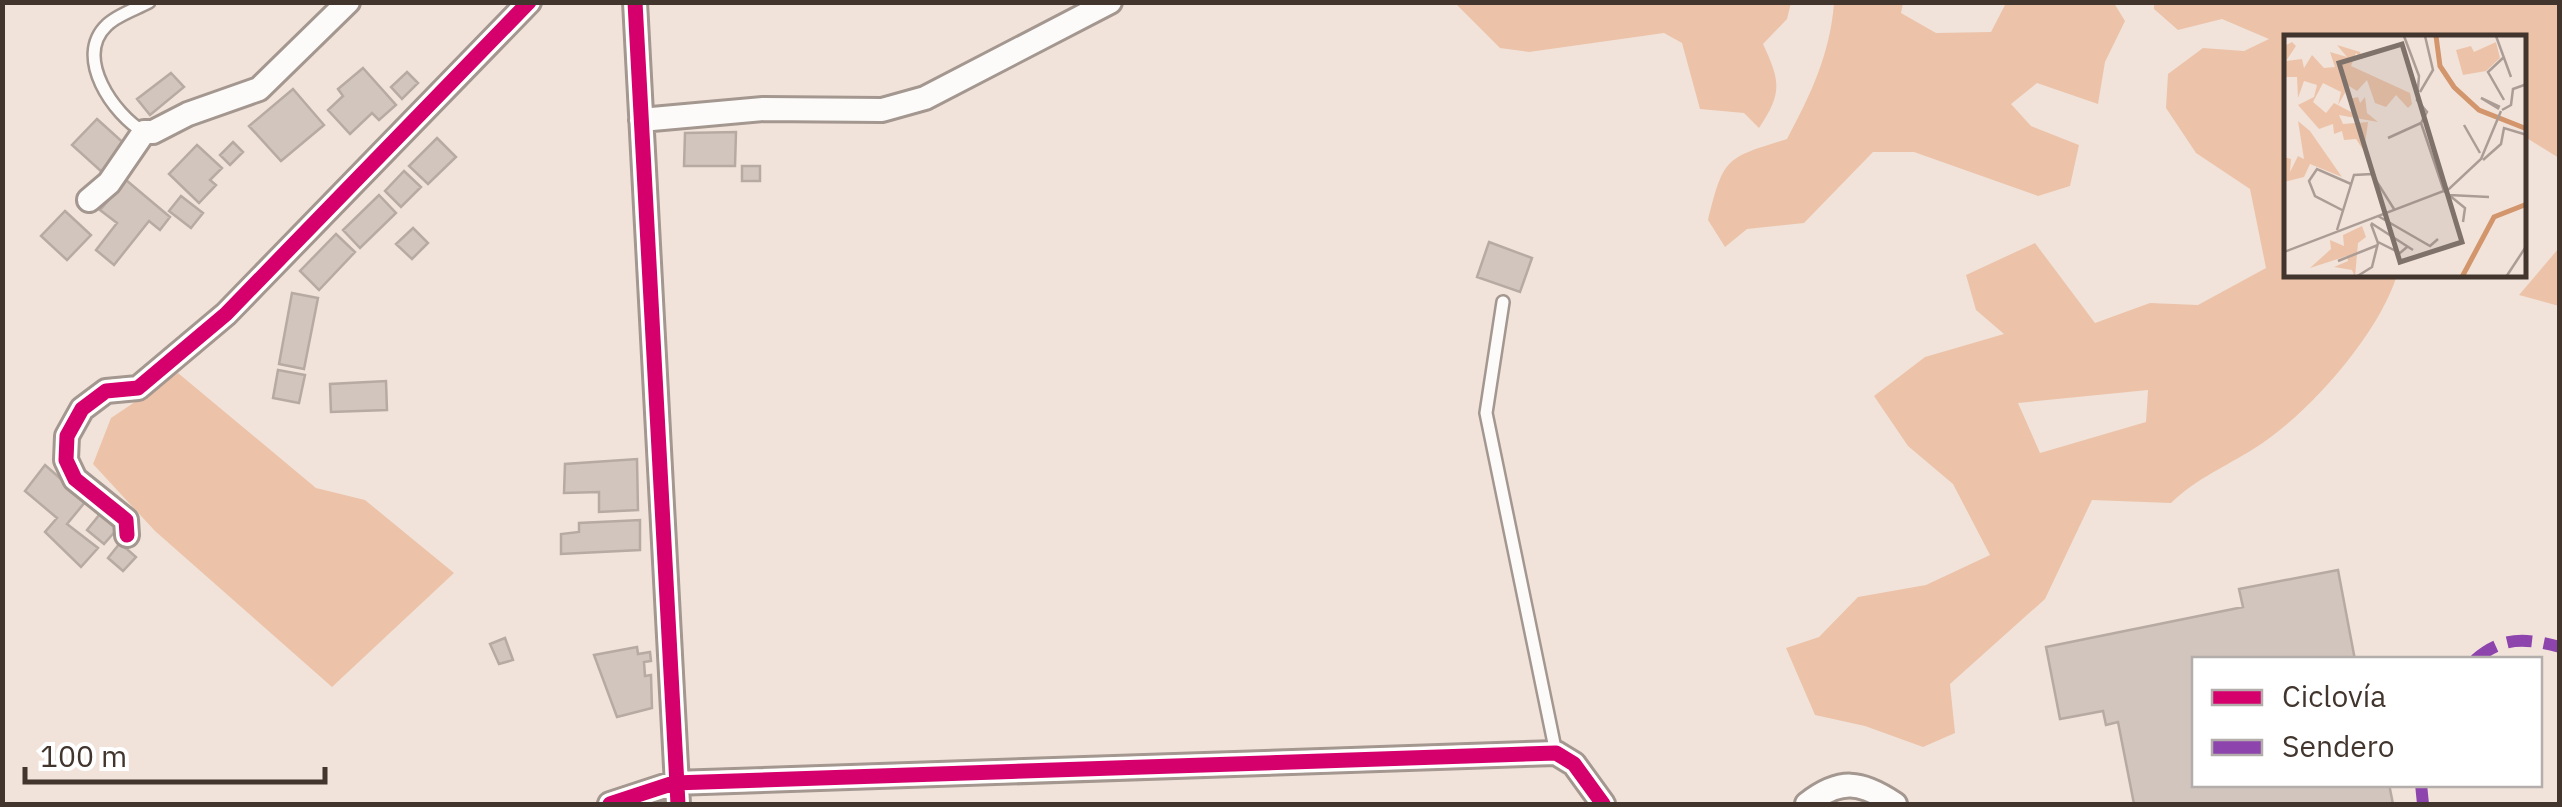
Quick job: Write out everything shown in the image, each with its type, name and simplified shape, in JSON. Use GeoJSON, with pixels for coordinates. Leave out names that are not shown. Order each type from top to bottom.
{"type":"FeatureCollection","features":[{"type":"Feature","properties":{"kind":"street"},"geometry":{"type":"LineString","coordinates":[[89,200],[108,182],[144,132],[153,132],[188,114],[259,89],[348,2]]}},
{"type":"Feature","properties":{"kind":"street"},"geometry":{"type":"LineString","coordinates":[[127,534],[126,520],[75,479],[66,460],[67,436],[82,409],[106,390],[138,388],[226,314],[528,2]]}},
{"type":"Feature","properties":{"kind":"street"},"geometry":{"type":"LineString","coordinates":[[635,2],[676,794]]}},
{"type":"Feature","properties":{"kind":"street"},"geometry":{"type":"LineString","coordinates":[[641,120],[764,109],[882,110],[925,98],[1110,2]]}},
{"type":"Feature","properties":{"kind":"street"},"geometry":{"type":"LineString","coordinates":[[610,804],[676,794],[1556,753],[1574,764],[1603,804]]}},
{"type":"Feature","properties":{"kind":"street"},"geometry":{"type":"LineString","coordinates":[[1808,804],[1829,787],[1852,782],[1895,804]]}},
{"type":"Feature","properties":{"kind":"lane"},"geometry":{"type":"LineString","coordinates":[[144,132],[125,121],[111,101],[94,52],[107,24],[149,2]]}},
{"type":"Feature","properties":{"kind":"lane"},"geometry":{"type":"LineString","coordinates":[[1502,302],[1486,413],[1556,753]]}},
{"type":"Feature","properties":{"kind":"shaded area"},"geometry":{"type":"Polygon","coordinates":[[[1455,3],[1791,3],[1787,19],[1763,44],[1776,86],[1772,105],[1759,128],[1744,113],[1700,109],[1682,43],[1664,33],[1529,52],[1500,48],[1455,3]]]}},
{"type":"Feature","properties":{"kind":"shaded area"},"geometry":{"type":"Polygon","coordinates":[[[1834,3],[1903,3],[1901,13],[1936,33],[1991,32],[2006,3],[2114,3],[2125,21],[2105,62],[2098,104],[2037,83],[2011,104],[2031,126],[2079,145],[2070,186],[2038,196],[1914,152],[1873,152],[1804,223],[1747,229],[1725,247],[1708,220],[1718,183],[1739,156],[1787,139],[1818,73],[1834,3]]]}},
{"type":"Feature","properties":{"kind":"shaded area"},"geometry":{"type":"Polygon","coordinates":[[[2154,3],[2559,3],[2559,158],[2527,138],[2527,35],[2284,35],[2284,278],[2396,278],[2358,347],[2318,394],[2276,434],[2171,503],[2092,500],[2045,599],[1950,684],[1955,733],[1923,747],[1865,726],[1815,715],[1786,648],[1819,637],[1858,597],[1926,585],[1990,555],[1953,484],[1908,446],[1874,396],[1925,357],[2004,334],[1976,310],[1966,275],[2035,243],[2095,323],[2150,303],[2198,305],[2266,268],[2250,189],[2196,153],[2166,108],[2168,74],[2203,48],[2244,51],[2269,39],[2222,19],[2178,30],[2154,9],[2154,3]],[[2148,390],[2018,403],[2040,453],[2146,422],[2148,390]]]}},
{"type":"Feature","properties":{"kind":"shaded area"},"geometry":{"type":"Polygon","coordinates":[[[2559,248],[2559,306],[2519,295],[2559,248]]]}},
{"type":"Feature","properties":{"kind":"shaded area"},"geometry":{"type":"Polygon","coordinates":[[[178,373],[316,488],[365,500],[454,573],[332,687],[155,531],[93,464],[111,418],[178,373]]]}},
{"type":"Feature","properties":{"kind":"building"},"geometry":{"type":"Polygon","coordinates":[[[363,68],[396,105],[379,120],[372,113],[350,134],[328,110],[343,96],[338,89],[363,68]]]}},
{"type":"Feature","properties":{"kind":"building"},"geometry":{"type":"Polygon","coordinates":[[[407,72],[418,83],[402,99],[391,87],[407,72]]]}},
{"type":"Feature","properties":{"kind":"building"},"geometry":{"type":"Polygon","coordinates":[[[171,73],[184,87],[150,115],[137,99],[171,73]]]}},
{"type":"Feature","properties":{"kind":"building"},"geometry":{"type":"Polygon","coordinates":[[[293,89],[324,125],[281,161],[249,126],[293,89]]]}},
{"type":"Feature","properties":{"kind":"building"},"geometry":{"type":"Polygon","coordinates":[[[97,119],[127,146],[103,173],[72,145],[97,119]]]}},
{"type":"Feature","properties":{"kind":"building"},"geometry":{"type":"Polygon","coordinates":[[[736,132],[735,166],[684,166],[685,133],[736,132]]]}},
{"type":"Feature","properties":{"kind":"building"},"geometry":{"type":"Polygon","coordinates":[[[437,138],[456,157],[428,184],[409,166],[437,138]]]}},
{"type":"Feature","properties":{"kind":"building"},"geometry":{"type":"Polygon","coordinates":[[[233,142],[243,152],[230,165],[220,155],[233,142]]]}},
{"type":"Feature","properties":{"kind":"building"},"geometry":{"type":"Polygon","coordinates":[[[197,145],[222,168],[210,180],[216,185],[199,203],[169,174],[197,145]]]}},
{"type":"Feature","properties":{"kind":"building"},"geometry":{"type":"Polygon","coordinates":[[[742,166],[760,166],[760,181],[742,181],[742,166]]]}},
{"type":"Feature","properties":{"kind":"building"},"geometry":{"type":"Polygon","coordinates":[[[404,171],[421,187],[401,207],[385,191],[404,171]]]}},
{"type":"Feature","properties":{"kind":"building"},"geometry":{"type":"Polygon","coordinates":[[[126,180],[170,217],[160,230],[149,221],[114,265],[96,250],[117,223],[100,210],[126,180]]]}},
{"type":"Feature","properties":{"kind":"building"},"geometry":{"type":"Polygon","coordinates":[[[379,195],[396,213],[360,248],[343,230],[379,195]]]}},
{"type":"Feature","properties":{"kind":"building"},"geometry":{"type":"Polygon","coordinates":[[[181,196],[203,213],[191,228],[169,211],[181,196]]]}},
{"type":"Feature","properties":{"kind":"building"},"geometry":{"type":"Polygon","coordinates":[[[65,211],[91,235],[67,260],[41,236],[65,211]]]}},
{"type":"Feature","properties":{"kind":"building"},"geometry":{"type":"Polygon","coordinates":[[[413,228],[428,243],[412,259],[396,244],[413,228]]]}},
{"type":"Feature","properties":{"kind":"building"},"geometry":{"type":"Polygon","coordinates":[[[336,234],[355,252],[319,290],[300,271],[336,234]]]}},
{"type":"Feature","properties":{"kind":"building"},"geometry":{"type":"Polygon","coordinates":[[[1489,242],[1532,258],[1520,292],[1477,277],[1489,242]]]}},
{"type":"Feature","properties":{"kind":"building"},"geometry":{"type":"Polygon","coordinates":[[[292,293],[318,298],[304,369],[279,364],[292,293]]]}},
{"type":"Feature","properties":{"kind":"building"},"geometry":{"type":"Polygon","coordinates":[[[278,370],[305,375],[299,403],[273,398],[278,370]]]}},
{"type":"Feature","properties":{"kind":"building"},"geometry":{"type":"Polygon","coordinates":[[[386,381],[387,410],[331,412],[330,384],[386,381]]]}},
{"type":"Feature","properties":{"kind":"building"},"geometry":{"type":"Polygon","coordinates":[[[637,459],[638,510],[599,512],[599,492],[564,493],[565,464],[637,459]]]}},
{"type":"Feature","properties":{"kind":"building"},"geometry":{"type":"Polygon","coordinates":[[[45,465],[86,501],[67,524],[98,548],[81,567],[45,532],[57,518],[25,491],[45,465]]]}},
{"type":"Feature","properties":{"kind":"building"},"geometry":{"type":"Polygon","coordinates":[[[100,514],[119,527],[104,544],[87,530],[100,514]]]}},
{"type":"Feature","properties":{"kind":"building"},"geometry":{"type":"Polygon","coordinates":[[[640,520],[640,550],[561,554],[561,534],[579,532],[579,523],[640,520]]]}},
{"type":"Feature","properties":{"kind":"building"},"geometry":{"type":"Polygon","coordinates":[[[120,543],[136,557],[123,571],[108,558],[120,543]]]}},
{"type":"Feature","properties":{"kind":"building"},"geometry":{"type":"Polygon","coordinates":[[[2338,570],[2354,657],[2192,657],[2192,787],[2390,787],[2393,804],[2134,804],[2118,722],[2106,725],[2103,711],[2060,719],[2046,647],[2243,607],[2239,589],[2338,570]]]}},
{"type":"Feature","properties":{"kind":"building"},"geometry":{"type":"Polygon","coordinates":[[[505,638],[513,660],[499,664],[490,644],[505,638]]]}},
{"type":"Feature","properties":{"kind":"building"},"geometry":{"type":"Polygon","coordinates":[[[637,647],[638,654],[650,652],[651,661],[644,662],[645,676],[651,675],[652,708],[617,717],[594,655],[637,647]]]}},
{"type":"Feature","properties":{"kind":"marked path"},"geometry":{"type":"LineString","coordinates":[[2479,657],[2515,641],[2560,647]]}},
{"type":"Feature","properties":{"kind":"marked path"},"geometry":{"type":"LineString","coordinates":[[2421,787],[2423,804]]}},
{"type":"Feature","properties":{"kind":"cycle path"},"geometry":{"type":"LineString","coordinates":[[127,535],[126,520],[75,479],[66,460],[67,436],[82,409],[106,391],[138,388],[226,314],[529,2]]}},
{"type":"Feature","properties":{"kind":"cycle path"},"geometry":{"type":"LineString","coordinates":[[635,2],[678,804]]}},
{"type":"Feature","properties":{"kind":"cycle path"},"geometry":{"type":"LineString","coordinates":[[610,804],[674,783],[1556,753],[1574,764],[1603,804]]}}]}
